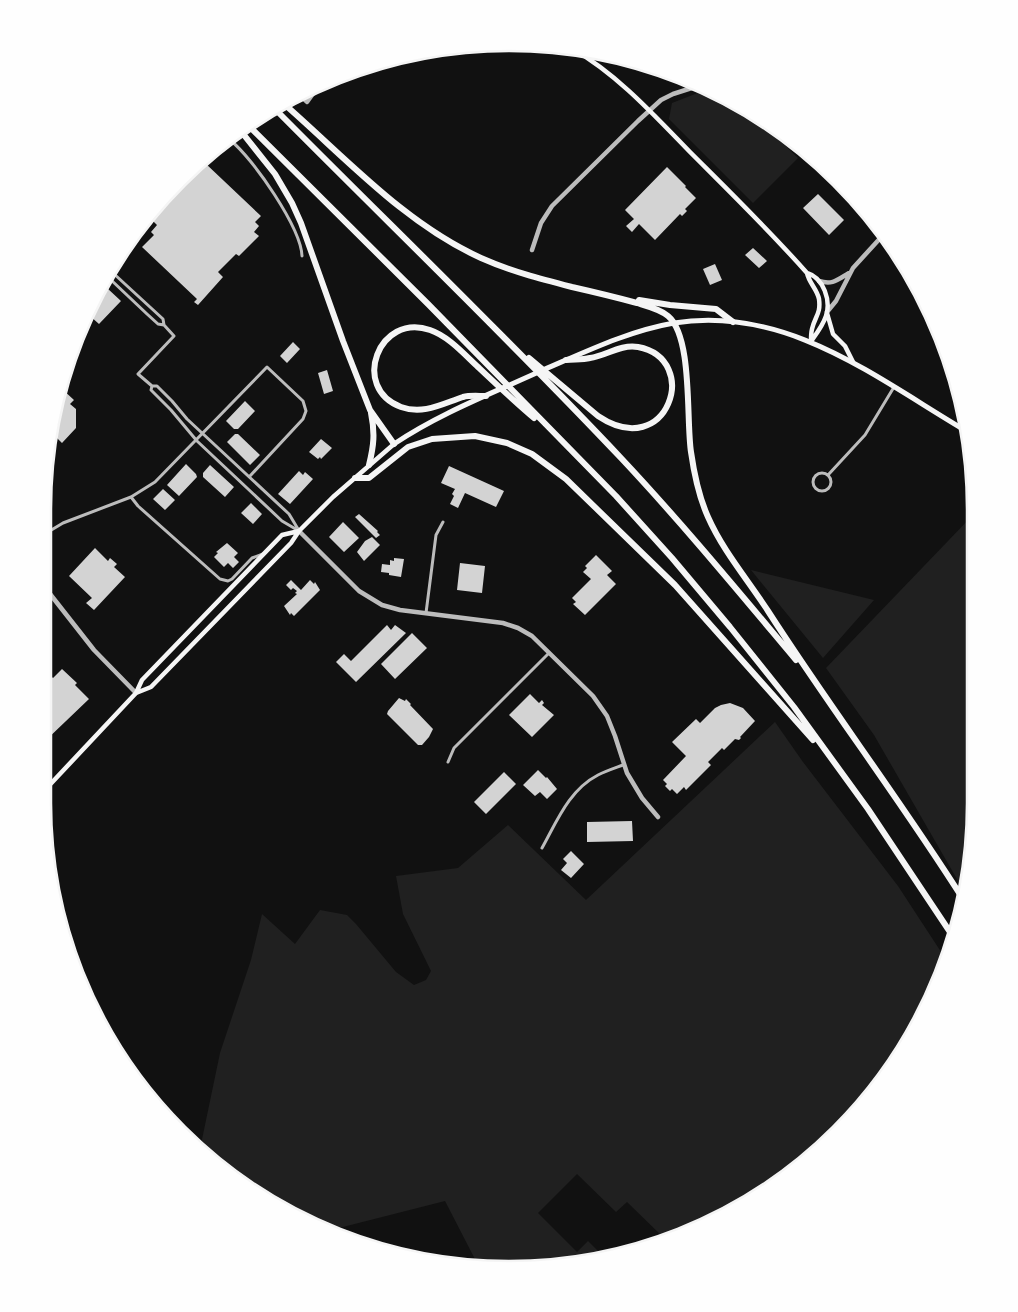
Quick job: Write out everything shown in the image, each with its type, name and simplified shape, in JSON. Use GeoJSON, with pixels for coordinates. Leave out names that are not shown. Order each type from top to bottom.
{"type":"FeatureCollection","features":[{"type":"Feature","properties":{"kind":"highway"},"geometry":{"type":"LineString","coordinates":[[289,108],[394,203],[452,243],[482,259],[571,286],[622,298],[716,310],[733,322]]}},
{"type":"Feature","properties":{"kind":"highway"},"geometry":{"type":"LineString","coordinates":[[279,113],[507,340],[620,458],[693,537],[812,680]]}},
{"type":"Feature","properties":{"kind":"highway"},"geometry":{"type":"LineString","coordinates":[[253,130],[428,304],[616,496],[714,607],[794,707],[873,816],[948,930]]}},
{"type":"Feature","properties":{"kind":"highway"},"geometry":{"type":"LineString","coordinates":[[244,136],[275,174],[292,203],[304,231],[370,410],[374,429],[374,446],[369,465]]}},
{"type":"Feature","properties":{"kind":"highway"},"geometry":{"type":"LineString","coordinates":[[622,298],[662,312],[674,323],[683,349],[690,450],[708,517],[723,545],[762,601],[812,680],[914,824],[958,891]]}},
{"type":"Feature","properties":{"kind":"highway"},"geometry":{"type":"LineString","coordinates":[[486,396],[463,397],[425,410],[401,407],[389,400],[379,388],[376,381],[374,364],[377,353],[384,342],[399,331],[412,327],[430,330],[456,347],[520,407],[559,438]]}},
{"type":"Feature","properties":{"kind":"highway"},"geometry":{"type":"LineString","coordinates":[[507,340],[598,416],[613,424],[628,429],[642,427],[661,416],[669,403],[672,388],[669,373],[658,356],[645,349],[628,346],[591,358],[564,361]]}},
{"type":"Feature","properties":{"kind":"highway"},"geometry":{"type":"LineString","coordinates":[[370,410],[394,444]]}},
{"type":"Feature","properties":{"kind":"highway"},"geometry":{"type":"LineString","coordinates":[[355,478],[370,478],[398,454],[420,442],[458,436],[494,439],[520,448],[541,459],[566,478],[675,585],[832,761]]}},
{"type":"Feature","properties":{"kind":"main road"},"geometry":{"type":"LineString","coordinates":[[587,58],[604,69],[649,111],[780,242],[807,273],[813,275],[819,281],[825,291],[827,312],[833,334],[845,346],[853,362]]}},
{"type":"Feature","properties":{"kind":"main road"},"geometry":{"type":"LineString","coordinates":[[807,273],[808,279],[818,294],[819,303],[819,313],[811,330],[811,341]]}},
{"type":"Feature","properties":{"kind":"main road"},"geometry":{"type":"LineString","coordinates":[[811,341],[824,322],[827,312]]}},
{"type":"Feature","properties":{"kind":"main road"},"geometry":{"type":"LineString","coordinates":[[136,693],[152,687],[291,543],[299,531],[394,444],[428,423],[564,361],[629,334],[674,323],[708,320],[761,326],[811,341],[853,362],[959,427]]}},
{"type":"Feature","properties":{"kind":"main road"},"geometry":{"type":"LineString","coordinates":[[51,783],[136,693],[142,680],[282,535],[299,531]]}},
{"type":"Feature","properties":{"kind":"street"},"geometry":{"type":"LineString","coordinates":[[532,250],[541,223],[552,206],[649,111],[668,96],[690,89]]}},
{"type":"Feature","properties":{"kind":"street"},"geometry":{"type":"LineString","coordinates":[[233,143],[251,161],[280,204],[297,238],[302,256]]}},
{"type":"Feature","properties":{"kind":"street"},"geometry":{"type":"LineString","coordinates":[[827,312],[836,301],[850,272],[879,239]]}},
{"type":"Feature","properties":{"kind":"street"},"geometry":{"type":"LineString","coordinates":[[819,281],[833,282],[850,272]]}},
{"type":"Feature","properties":{"kind":"street"},"geometry":{"type":"LineString","coordinates":[[116,275],[163,319],[164,325],[174,336],[138,374],[152,386],[157,386],[187,420],[250,476],[289,514],[299,531],[359,591],[374,601],[400,610],[502,623],[518,628],[532,636],[588,690],[603,710],[615,736],[623,765],[642,798],[658,817]]}},
{"type":"Feature","properties":{"kind":"street"},"geometry":{"type":"LineString","coordinates":[[112,281],[158,324],[164,325]]}},
{"type":"Feature","properties":{"kind":"street"},"geometry":{"type":"LineString","coordinates":[[51,530],[63,523],[131,497],[155,482],[267,367],[303,400],[306,411],[303,419],[250,476]]}},
{"type":"Feature","properties":{"kind":"street"},"geometry":{"type":"LineString","coordinates":[[152,386],[152,390],[197,440],[282,521],[299,531]]}},
{"type":"Feature","properties":{"kind":"street"},"geometry":{"type":"LineString","coordinates":[[828,475],[865,436],[894,387]]}},
{"type":"Feature","properties":{"kind":"street"},"geometry":{"type":"LineString","coordinates":[[822,473],[828,475],[831,482],[829,488],[823,491],[816,489],[813,483],[815,476],[822,473]]}},
{"type":"Feature","properties":{"kind":"street"},"geometry":{"type":"LineString","coordinates":[[131,497],[138,506],[220,579],[228,581],[232,579],[252,558],[264,554]]}},
{"type":"Feature","properties":{"kind":"street"},"geometry":{"type":"LineString","coordinates":[[426,613],[436,535],[443,522]]}},
{"type":"Feature","properties":{"kind":"street"},"geometry":{"type":"LineString","coordinates":[[51,595],[94,650],[136,693]]}},
{"type":"Feature","properties":{"kind":"street"},"geometry":{"type":"LineString","coordinates":[[448,762],[454,748],[550,653]]}},
{"type":"Feature","properties":{"kind":"street"},"geometry":{"type":"LineString","coordinates":[[542,848],[567,803],[581,787],[597,776],[623,765]]}},
{"type":"Feature","properties":{"kind":"shaded area"},"geometry":{"type":"Polygon","coordinates":[[[699,93],[763,128],[779,140],[798,158],[753,203],[669,119],[672,103],[699,93]]]}},
{"type":"Feature","properties":{"kind":"shaded area"},"geometry":{"type":"Polygon","coordinates":[[[967,521],[967,803],[966,833],[959,883],[874,735],[826,668],[967,521]]]}},
{"type":"Feature","properties":{"kind":"shaded area"},"geometry":{"type":"Polygon","coordinates":[[[751,570],[874,600],[823,658],[751,570]]]}},
{"type":"Feature","properties":{"kind":"shaded area"},"geometry":{"type":"Polygon","coordinates":[[[775,722],[803,762],[898,886],[941,952],[920,1005],[890,1057],[872,1082],[833,1127],[788,1166],[763,1184],[711,1214],[660,1234],[627,1202],[616,1212],[577,1174],[538,1213],[577,1252],[588,1241],[599,1252],[539,1260],[475,1260],[445,1201],[339,1228],[307,1214],[255,1184],[201,1142],[220,1053],[251,960],[262,914],[295,944],[320,910],[347,915],[396,972],[414,985],[426,980],[431,971],[403,914],[396,876],[458,868],[508,825],[586,900],[775,722]]]}},
{"type":"Feature","properties":{"kind":"building"},"geometry":{"type":"Polygon","coordinates":[[[207,165],[261,216],[255,222],[259,226],[254,232],[259,236],[239,256],[236,254],[218,272],[223,277],[198,305],[194,302],[197,299],[142,247],[154,235],[151,232],[157,225],[153,221],[165,207],[207,165]]]}},
{"type":"Feature","properties":{"kind":"building"},"geometry":{"type":"Polygon","coordinates":[[[667,167],[696,198],[685,209],[687,211],[682,216],[680,214],[655,240],[639,224],[632,232],[626,226],[634,219],[625,210],[667,167]]]}},
{"type":"Feature","properties":{"kind":"building"},"geometry":{"type":"Polygon","coordinates":[[[818,194],[844,220],[829,235],[803,208],[818,194]]]}},
{"type":"Feature","properties":{"kind":"building"},"geometry":{"type":"Polygon","coordinates":[[[753,248],[767,261],[759,268],[745,255],[753,248]]]}},
{"type":"Feature","properties":{"kind":"building"},"geometry":{"type":"Polygon","coordinates":[[[715,264],[722,280],[710,285],[703,269],[715,264]]]}},
{"type":"Feature","properties":{"kind":"building"},"geometry":{"type":"Polygon","coordinates":[[[108,289],[121,301],[99,324],[93,319],[108,289]]]}},
{"type":"Feature","properties":{"kind":"building"},"geometry":{"type":"Polygon","coordinates":[[[293,342],[300,349],[287,363],[280,356],[293,342]]]}},
{"type":"Feature","properties":{"kind":"building"},"geometry":{"type":"Polygon","coordinates":[[[327,370],[333,391],[324,394],[318,373],[327,370]]]}},
{"type":"Feature","properties":{"kind":"building"},"geometry":{"type":"Polygon","coordinates":[[[66,393],[74,400],[70,404],[76,409],[76,428],[62,443],[57,438],[66,393]]]}},
{"type":"Feature","properties":{"kind":"building"},"geometry":{"type":"Polygon","coordinates":[[[245,401],[255,411],[238,429],[234,429],[226,421],[245,401]]]}},
{"type":"Feature","properties":{"kind":"building"},"geometry":{"type":"Polygon","coordinates":[[[235,434],[238,434],[260,455],[250,465],[227,442],[235,434]]]}},
{"type":"Feature","properties":{"kind":"building"},"geometry":{"type":"Polygon","coordinates":[[[321,439],[332,448],[321,459],[320,457],[318,459],[309,452],[321,439]]]}},
{"type":"Feature","properties":{"kind":"building"},"geometry":{"type":"Polygon","coordinates":[[[186,464],[197,477],[179,496],[167,485],[186,464]]]}},
{"type":"Feature","properties":{"kind":"building"},"geometry":{"type":"Polygon","coordinates":[[[210,465],[234,487],[225,497],[203,477],[203,473],[210,465]]]}},
{"type":"Feature","properties":{"kind":"building"},"geometry":{"type":"Polygon","coordinates":[[[449,466],[504,491],[496,507],[465,493],[458,508],[450,504],[455,489],[441,483],[449,466]]]}},
{"type":"Feature","properties":{"kind":"building"},"geometry":{"type":"Polygon","coordinates":[[[299,471],[303,475],[305,472],[313,479],[290,504],[278,494],[299,471]]]}},
{"type":"Feature","properties":{"kind":"building"},"geometry":{"type":"Polygon","coordinates":[[[163,489],[175,500],[165,510],[153,499],[163,489]]]}},
{"type":"Feature","properties":{"kind":"building"},"geometry":{"type":"Polygon","coordinates":[[[251,503],[262,514],[253,524],[241,513],[251,503]]]}},
{"type":"Feature","properties":{"kind":"building"},"geometry":{"type":"Polygon","coordinates":[[[359,514],[380,535],[376,538],[355,517],[359,514]]]}},
{"type":"Feature","properties":{"kind":"building"},"geometry":{"type":"Polygon","coordinates":[[[343,522],[359,538],[344,552],[329,537],[343,522]]]}},
{"type":"Feature","properties":{"kind":"building"},"geometry":{"type":"Polygon","coordinates":[[[372,537],[380,545],[364,561],[357,552],[365,541],[372,537]]]}},
{"type":"Feature","properties":{"kind":"building"},"geometry":{"type":"Polygon","coordinates":[[[227,543],[238,553],[234,557],[239,562],[233,568],[228,563],[224,567],[214,557],[218,553],[216,552],[227,543]]]}},
{"type":"Feature","properties":{"kind":"building"},"geometry":{"type":"Polygon","coordinates":[[[95,548],[108,561],[110,558],[117,564],[114,567],[125,577],[94,610],[86,603],[92,598],[69,576],[95,548]]]}},
{"type":"Feature","properties":{"kind":"building"},"geometry":{"type":"Polygon","coordinates":[[[596,555],[612,571],[607,575],[616,584],[585,615],[573,604],[576,602],[572,598],[591,579],[583,572],[587,568],[585,566],[596,555]]]}},
{"type":"Feature","properties":{"kind":"building"},"geometry":{"type":"Polygon","coordinates":[[[394,558],[404,559],[401,577],[381,572],[382,564],[390,565],[390,560],[394,561],[394,558]]]}},
{"type":"Feature","properties":{"kind":"building"},"geometry":{"type":"Polygon","coordinates":[[[460,563],[485,566],[482,593],[457,590],[460,563]]]}},
{"type":"Feature","properties":{"kind":"building"},"geometry":{"type":"Polygon","coordinates":[[[291,580],[301,590],[310,580],[314,584],[315,582],[320,590],[294,616],[291,613],[290,615],[284,606],[297,594],[295,593],[297,591],[293,588],[291,590],[286,585],[291,580]]]}},
{"type":"Feature","properties":{"kind":"building"},"geometry":{"type":"Polygon","coordinates":[[[387,625],[391,630],[395,625],[406,633],[356,682],[336,662],[344,654],[351,661],[387,625]]]}},
{"type":"Feature","properties":{"kind":"building"},"geometry":{"type":"Polygon","coordinates":[[[412,633],[427,648],[395,679],[381,664],[412,633]]]}},
{"type":"Feature","properties":{"kind":"building"},"geometry":{"type":"Polygon","coordinates":[[[62,669],[77,683],[75,685],[89,699],[51,735],[51,676],[53,678],[62,669]]]}},
{"type":"Feature","properties":{"kind":"building"},"geometry":{"type":"Polygon","coordinates":[[[530,694],[539,703],[542,700],[544,703],[542,705],[554,715],[532,737],[509,715],[530,694]]]}},
{"type":"Feature","properties":{"kind":"building"},"geometry":{"type":"Polygon","coordinates":[[[399,698],[405,701],[406,699],[433,729],[422,745],[418,745],[387,714],[399,698]]]}},
{"type":"Feature","properties":{"kind":"building"},"geometry":{"type":"Polygon","coordinates":[[[730,703],[743,708],[755,721],[739,740],[735,739],[724,750],[722,748],[708,762],[711,765],[686,790],[684,787],[677,794],[672,789],[670,791],[665,786],[667,784],[663,780],[686,756],[672,742],[696,719],[700,723],[715,708],[730,703]]]}},
{"type":"Feature","properties":{"kind":"building"},"geometry":{"type":"Polygon","coordinates":[[[538,770],[557,789],[547,799],[540,792],[535,796],[523,785],[538,770]]]}},
{"type":"Feature","properties":{"kind":"building"},"geometry":{"type":"Polygon","coordinates":[[[504,772],[516,784],[486,814],[474,802],[504,772]]]}},
{"type":"Feature","properties":{"kind":"building"},"geometry":{"type":"Polygon","coordinates":[[[632,821],[633,841],[587,842],[587,822],[632,821]]]}},
{"type":"Feature","properties":{"kind":"building"},"geometry":{"type":"Polygon","coordinates":[[[571,851],[584,864],[571,878],[561,870],[567,863],[563,859],[571,851]]]}}]}
